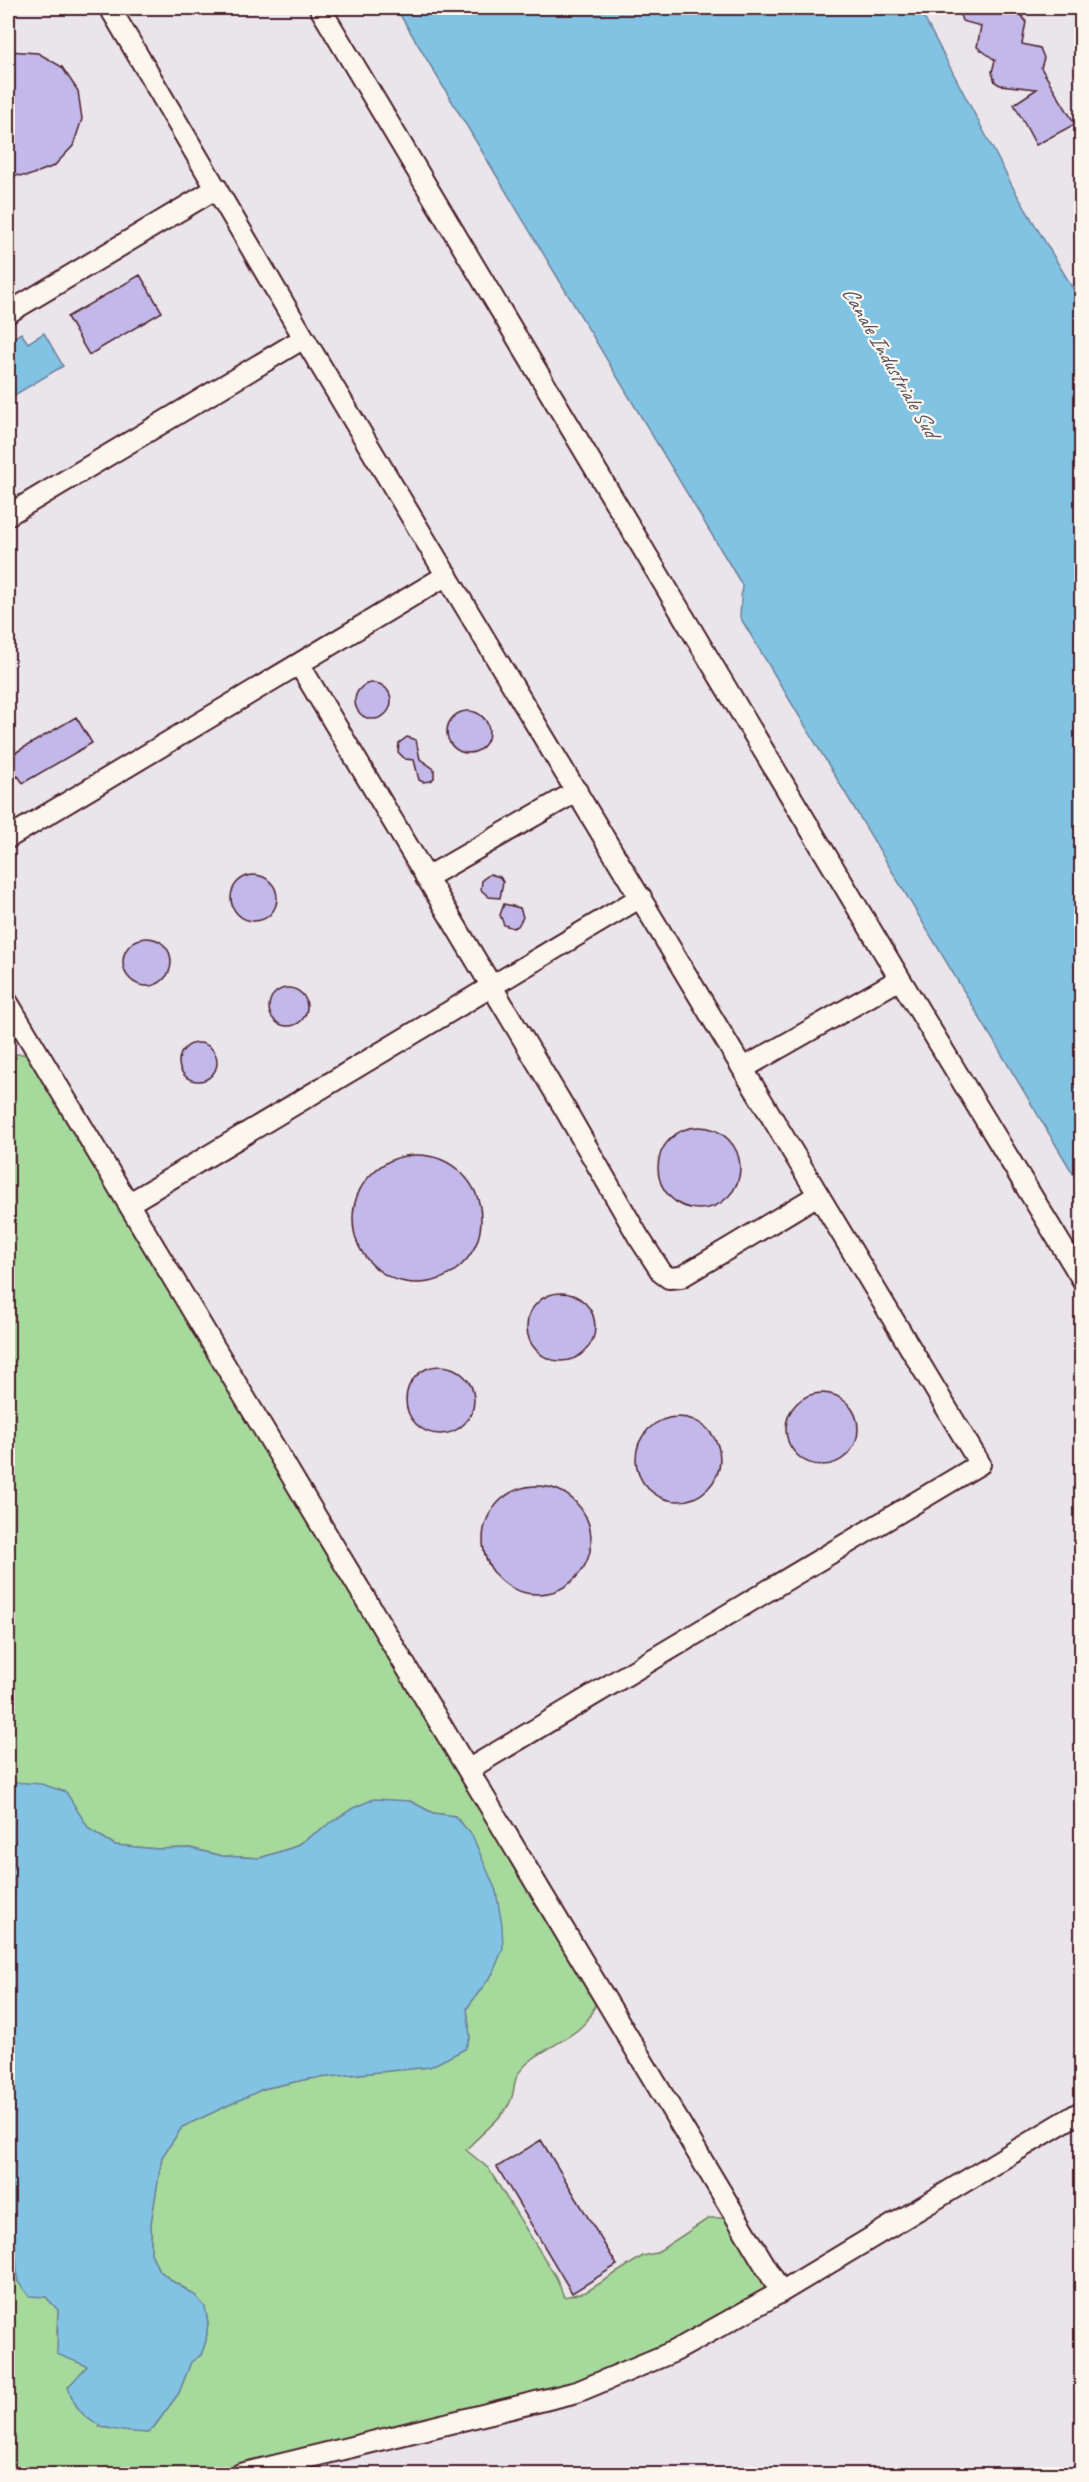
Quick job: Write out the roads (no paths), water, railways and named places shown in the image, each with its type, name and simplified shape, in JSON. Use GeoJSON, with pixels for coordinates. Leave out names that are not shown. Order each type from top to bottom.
{"type":"FeatureCollection","features":[{"type":"Feature","properties":{"kind":"lane"},"geometry":{"type":"LineString","coordinates":[[110,8],[304,338],[980,1464],[469,1769]]}},
{"type":"Feature","properties":{"kind":"lane"},"geometry":{"type":"LineString","coordinates":[[320,8],[900,979],[1082,1279]]}},
{"type":"Feature","properties":{"kind":"lane"},"geometry":{"type":"LineString","coordinates":[[8,313],[217,188]]}},
{"type":"Feature","properties":{"kind":"lane"},"geometry":{"type":"LineString","coordinates":[[8,516],[304,338]]}},
{"type":"Feature","properties":{"kind":"lane"},"geometry":{"type":"LineString","coordinates":[[8,838],[447,575]]}},
{"type":"Feature","properties":{"kind":"lane"},"geometry":{"type":"LineString","coordinates":[[299,664],[662,1273],[669,1278],[681,1277],[818,1195]]}},
{"type":"Feature","properties":{"kind":"lane"},"geometry":{"type":"LineString","coordinates":[[426,878],[577,791]]}},
{"type":"Feature","properties":{"kind":"lane"},"geometry":{"type":"LineString","coordinates":[[128,1204],[490,985],[641,897]]}},
{"type":"Feature","properties":{"kind":"lane"},"geometry":{"type":"LineString","coordinates":[[744,1068],[900,979]]}},
{"type":"Feature","properties":{"kind":"lane"},"geometry":{"type":"LineString","coordinates":[[8,1003],[781,2292]]}},
{"type":"Feature","properties":{"kind":"lane"},"geometry":{"type":"LineString","coordinates":[[241,2475],[577,2392],[675,2351],[781,2292],[1082,2111]]}},
{"type":"Feature","properties":{"kind":"water","name":"Canale Industriale Sud"},"geometry":{"type":"Polygon","coordinates":[[[396,8],[919,8],[1016,193],[1081,302],[1081,1187],[740,617],[742,585],[396,8]]]}},
{"type":"Feature","properties":{"kind":"water"},"geometry":{"type":"Polygon","coordinates":[[[21,333],[28,343],[44,333],[63,366],[8,399],[8,341],[21,333]]]}},
{"type":"Feature","properties":{"kind":"water"},"geometry":{"type":"Polygon","coordinates":[[[12,1782],[41,1784],[66,1792],[89,1829],[115,1845],[157,1849],[190,1848],[222,1856],[260,1858],[294,1847],[353,1808],[374,1799],[410,1801],[433,1813],[455,1816],[472,1835],[496,1891],[502,1925],[503,1948],[493,1973],[467,2008],[470,2037],[465,2049],[430,2067],[308,2079],[263,2089],[182,2127],[162,2157],[151,2223],[151,2253],[158,2269],[196,2296],[205,2307],[208,2322],[206,2341],[201,2355],[191,2362],[179,2393],[148,2433],[121,2431],[98,2425],[80,2411],[68,2387],[87,2366],[57,2354],[58,2310],[46,2297],[29,2296],[18,2282],[16,2258],[8,2225],[8,1785],[12,1782]]]}}]}
